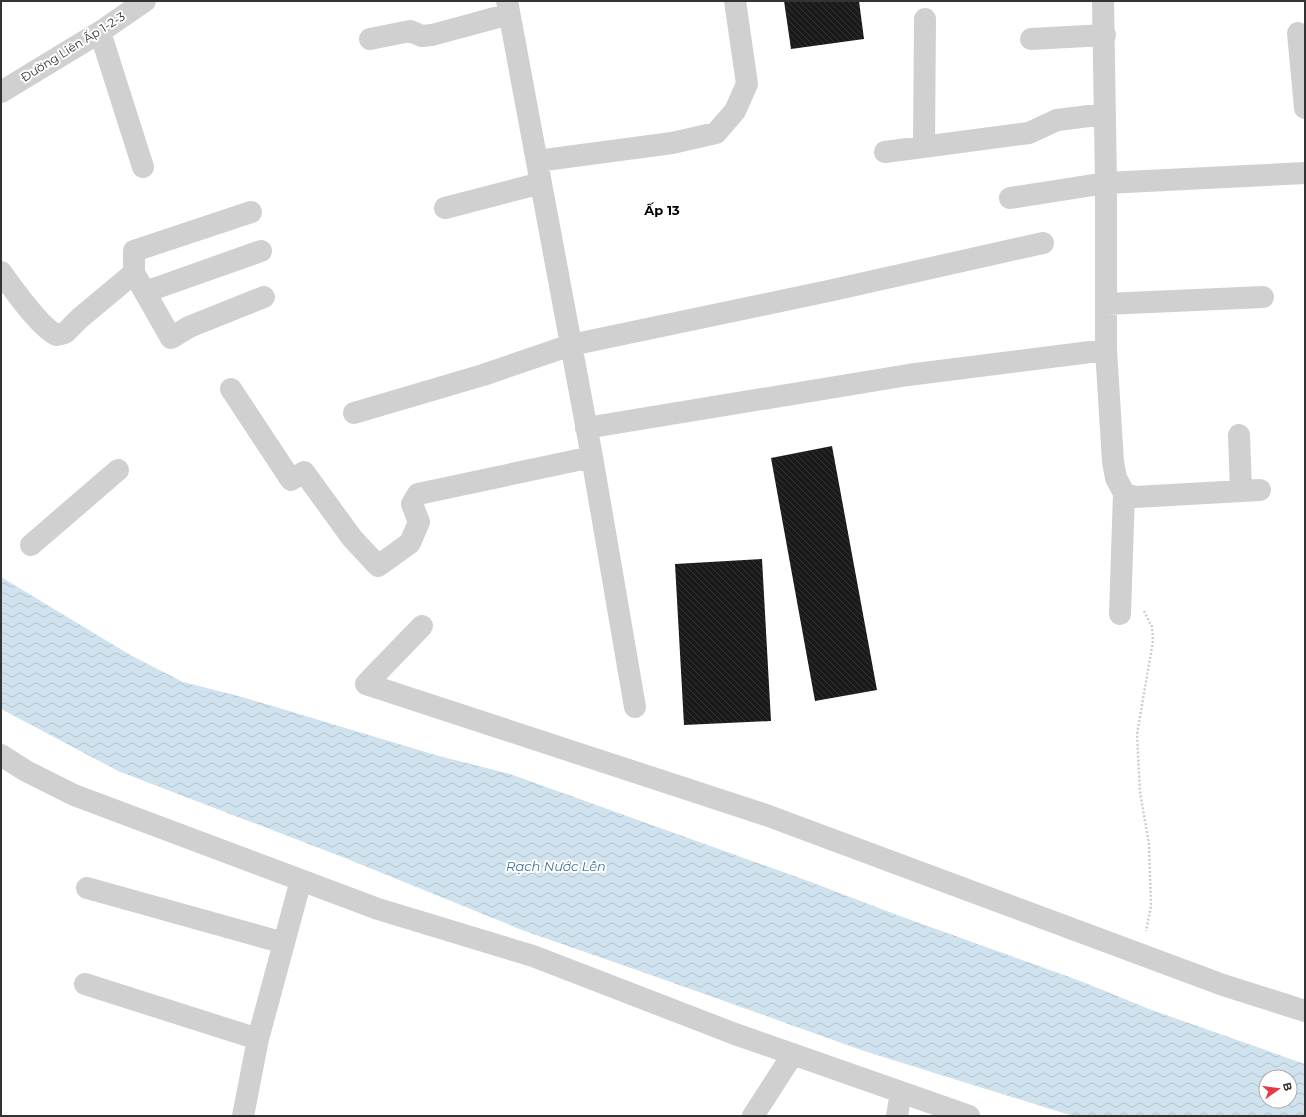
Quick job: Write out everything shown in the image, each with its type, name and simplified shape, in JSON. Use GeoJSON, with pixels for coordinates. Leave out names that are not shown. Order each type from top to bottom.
{"type":"FeatureCollection","features":[{"type":"Feature","properties":{"kind":"street"},"geometry":{"type":"LineString","coordinates":[[536,161],[672,143],[716,133],[735,111],[747,84],[735,1]]}},
{"type":"Feature","properties":{"kind":"street"},"geometry":{"type":"LineString","coordinates":[[1103,1],[1105,35],[1106,350],[1113,462],[1116,478],[1124,493],[1120,614]]}},
{"type":"Feature","properties":{"kind":"street","name":"Đường Liên Ấp 1-2-3"},"geometry":{"type":"LineString","coordinates":[[1,92],[100,32],[133,5]]}},
{"type":"Feature","properties":{"kind":"street"},"geometry":{"type":"LineString","coordinates":[[370,39],[410,31],[422,36],[432,35],[508,8],[592,457],[635,708]]}},
{"type":"Feature","properties":{"kind":"street"},"geometry":{"type":"LineString","coordinates":[[924,147],[925,20]]}},
{"type":"Feature","properties":{"kind":"street"},"geometry":{"type":"LineString","coordinates":[[100,32],[143,167]]}},
{"type":"Feature","properties":{"kind":"street"},"geometry":{"type":"LineString","coordinates":[[1298,33],[1305,108]]}},
{"type":"Feature","properties":{"kind":"street"},"geometry":{"type":"LineString","coordinates":[[1030,39],[1105,35]]}},
{"type":"Feature","properties":{"kind":"street"},"geometry":{"type":"LineString","coordinates":[[885,152],[1029,133],[1057,120],[1105,114]]}},
{"type":"Feature","properties":{"kind":"street"},"geometry":{"type":"LineString","coordinates":[[1010,198],[1106,183],[1305,173]]}},
{"type":"Feature","properties":{"kind":"street"},"geometry":{"type":"LineString","coordinates":[[445,208],[541,183]]}},
{"type":"Feature","properties":{"kind":"street"},"geometry":{"type":"LineString","coordinates":[[251,212],[134,251],[134,273],[172,338],[189,327],[264,297]]}},
{"type":"Feature","properties":{"kind":"street"},"geometry":{"type":"LineString","coordinates":[[354,413],[483,375],[571,345],[833,290],[1043,243]]}},
{"type":"Feature","properties":{"kind":"street"},"geometry":{"type":"LineString","coordinates":[[145,292],[261,251]]}},
{"type":"Feature","properties":{"kind":"street"},"geometry":{"type":"LineString","coordinates":[[1,272],[28,308],[49,331],[56,335],[65,333],[80,318],[134,273]]}},
{"type":"Feature","properties":{"kind":"street"},"geometry":{"type":"LineString","coordinates":[[1106,304],[1263,297]]}},
{"type":"Feature","properties":{"kind":"street"},"geometry":{"type":"LineString","coordinates":[[586,428],[908,375],[1106,350]]}},
{"type":"Feature","properties":{"kind":"street"},"geometry":{"type":"LineString","coordinates":[[231,390],[291,480],[304,472],[352,538],[378,566],[410,543],[419,522],[412,504],[418,494],[592,457]]}},
{"type":"Feature","properties":{"kind":"street"},"geometry":{"type":"LineString","coordinates":[[1124,493],[1135,497],[1147,497],[1250,491],[1239,435]]}},
{"type":"Feature","properties":{"kind":"street"},"geometry":{"type":"LineString","coordinates":[[31,545],[118,470]]}},
{"type":"Feature","properties":{"kind":"street"},"geometry":{"type":"LineString","coordinates":[[422,626],[366,684],[766,815],[1140,955],[1223,985],[1305,1011]]}},
{"type":"Feature","properties":{"kind":"street"},"geometry":{"type":"LineString","coordinates":[[1,755],[26,771],[74,795],[378,909],[533,956],[735,1034],[969,1116]]}},
{"type":"Feature","properties":{"kind":"street"},"geometry":{"type":"LineString","coordinates":[[243,1116],[258,1039],[301,880]]}},
{"type":"Feature","properties":{"kind":"street"},"geometry":{"type":"LineString","coordinates":[[87,888],[284,943]]}},
{"type":"Feature","properties":{"kind":"street"},"geometry":{"type":"LineString","coordinates":[[85,984],[258,1039]]}},
{"type":"Feature","properties":{"kind":"street"},"geometry":{"type":"LineString","coordinates":[[753,1116],[793,1054]]}},
{"type":"Feature","properties":{"kind":"street"},"geometry":{"type":"LineString","coordinates":[[897,1116],[901,1092]]}},
{"type":"Feature","properties":{"kind":"path"},"geometry":{"type":"LineString","coordinates":[[1140,955],[1151,906],[1149,844],[1140,792],[1137,734],[1153,641],[1152,627],[1141,604]]}},
{"type":"Feature","properties":{"kind":"water","name":"Rạch Nước Lên"},"geometry":{"type":"Polygon","coordinates":[[[1,577],[132,656],[183,682],[242,697],[439,756],[510,774],[1083,982],[1149,1009],[1305,1064],[1305,1116],[1073,1116],[864,1051],[522,930],[345,858],[118,771],[1,709],[1,577]]]}},
{"type":"Feature","properties":{"kind":"building"},"geometry":{"type":"Polygon","coordinates":[[[784,1],[859,1],[864,39],[791,49],[784,1]]]}},
{"type":"Feature","properties":{"kind":"building"},"geometry":{"type":"Polygon","coordinates":[[[832,446],[877,690],[815,701],[771,458],[832,446]]]}},
{"type":"Feature","properties":{"kind":"building"},"geometry":{"type":"Polygon","coordinates":[[[762,559],[771,721],[684,725],[675,564],[762,559]]]}},
{"type":"Feature","properties":{"kind":"district","name":"Ấp 13"},"geometry":{"type":"Point","coordinates":[662,210]}}]}
